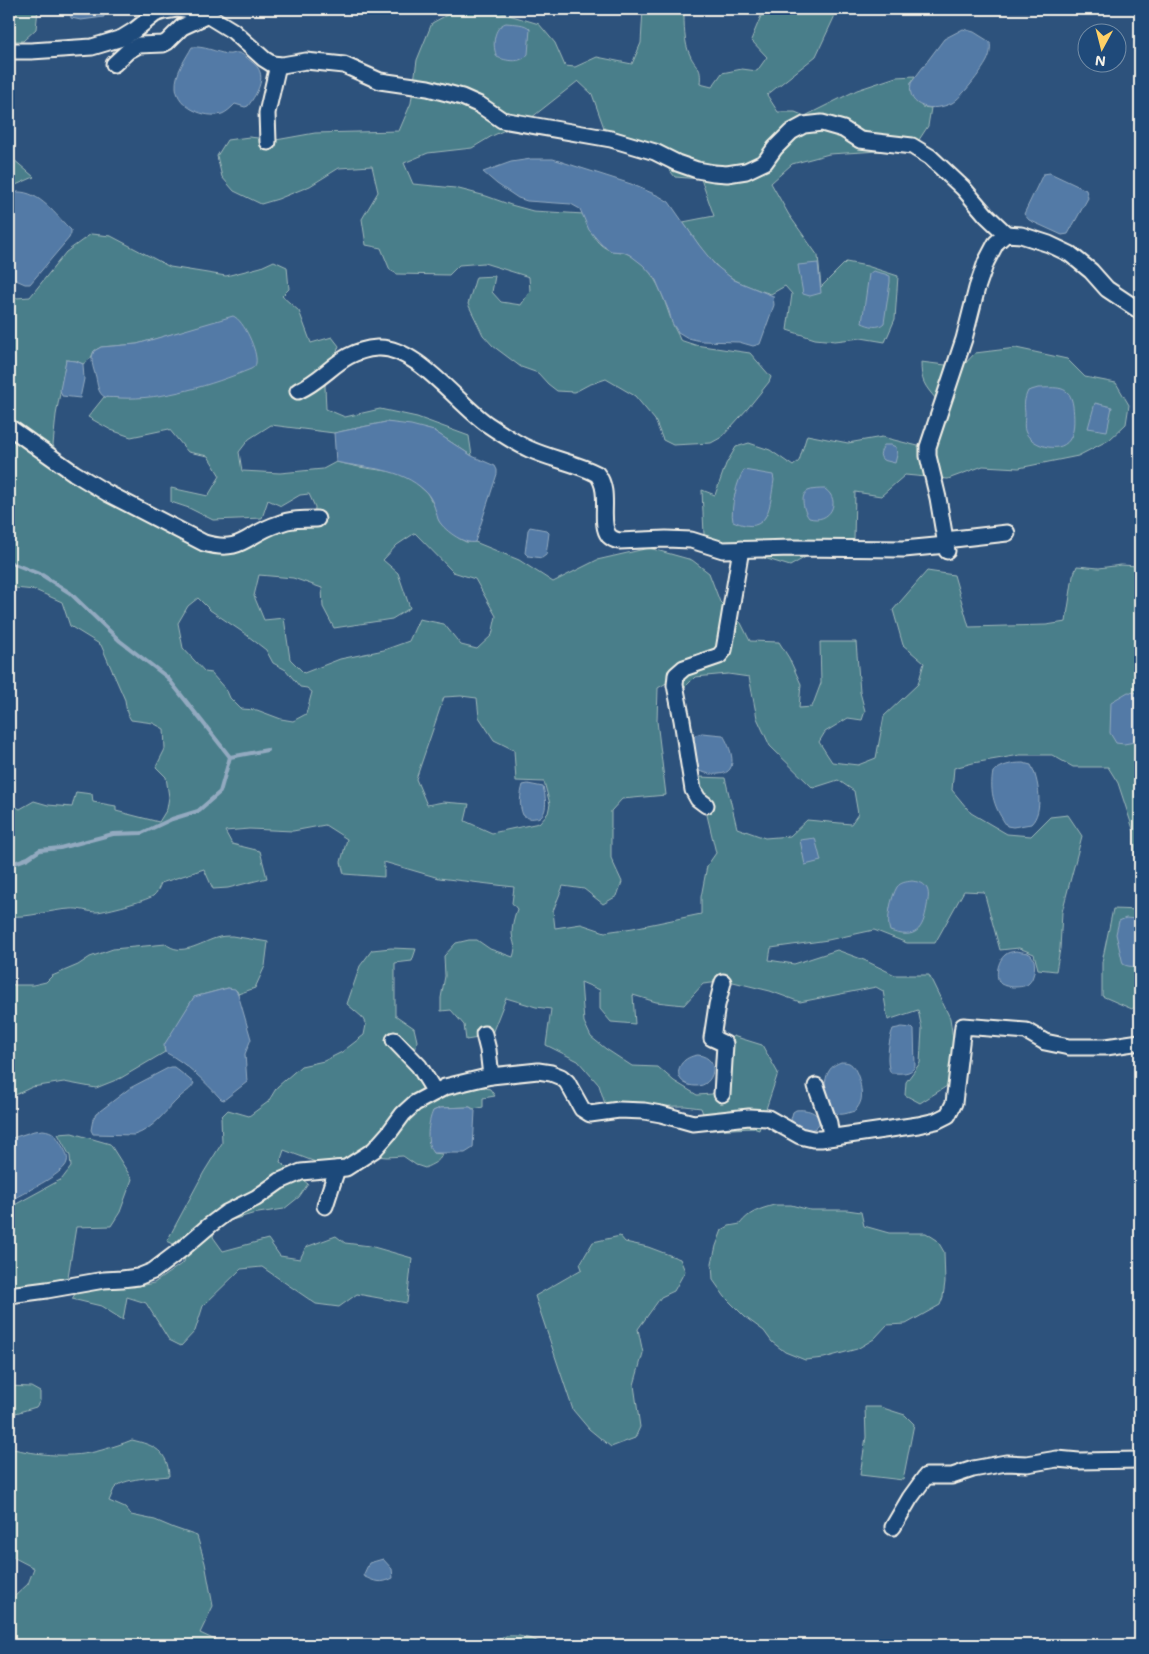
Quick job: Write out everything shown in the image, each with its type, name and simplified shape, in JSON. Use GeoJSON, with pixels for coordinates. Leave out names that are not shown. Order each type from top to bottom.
{"type":"FeatureCollection","features":[{"type":"Feature","properties":{"kind":"street"},"geometry":{"type":"LineString","coordinates":[[9,51],[92,47],[122,38],[155,14],[164,11],[177,9],[202,12],[246,41],[268,62],[278,65],[306,61],[344,65],[380,81],[428,88],[462,97],[480,105],[502,120],[611,139],[655,152],[684,165],[714,174],[746,171],[765,162],[775,148],[791,132],[804,124],[822,123],[843,129],[860,140],[912,146],[930,157],[963,188],[986,215],[1006,234],[1021,235],[1049,244],[1070,254],[1091,271],[1107,289],[1140,311]]}},
{"type":"Feature","properties":{"kind":"street"},"geometry":{"type":"LineString","coordinates":[[114,64],[128,50],[139,45],[167,42],[182,27],[226,9]]}},
{"type":"Feature","properties":{"kind":"street"},"geometry":{"type":"LineString","coordinates":[[268,142],[267,113],[278,65]]}},
{"type":"Feature","properties":{"kind":"street"},"geometry":{"type":"LineString","coordinates":[[946,545],[928,456],[928,447],[964,339],[977,288],[986,262],[996,243],[1006,234]]}},
{"type":"Feature","properties":{"kind":"street"},"geometry":{"type":"LineString","coordinates":[[298,391],[309,386],[336,363],[349,355],[364,350],[379,348],[391,350],[405,356],[418,363],[434,376],[465,407],[511,440],[530,450],[597,474],[602,480],[604,487],[606,527],[608,535],[612,539],[628,541],[691,540],[723,550],[904,549],[946,545],[1007,533]]}},
{"type":"Feature","properties":{"kind":"street"},"geometry":{"type":"LineString","coordinates":[[9,427],[74,473],[107,493],[204,543],[220,547],[238,545],[276,524],[289,520],[317,519]]}},
{"type":"Feature","properties":{"kind":"street"},"geometry":{"type":"LineString","coordinates":[[706,805],[698,799],[693,790],[675,686],[676,675],[684,668],[719,656],[724,650],[742,549]]}},
{"type":"Feature","properties":{"kind":"street"},"geometry":{"type":"LineString","coordinates":[[722,1094],[725,1044],[712,1038],[723,982]]}},
{"type":"Feature","properties":{"kind":"street"},"geometry":{"type":"LineString","coordinates":[[9,1295],[104,1280],[138,1277],[153,1271],[226,1213],[256,1198],[280,1181],[301,1172],[346,1168],[374,1150],[415,1103],[445,1087],[491,1076],[538,1071],[551,1073],[567,1082],[582,1109],[590,1114],[619,1110],[644,1111],[693,1123],[749,1116],[768,1118],[800,1136],[813,1139],[918,1125],[936,1121],[948,1115],[954,1103],[963,1026],[1026,1031],[1045,1042],[1069,1047],[1106,1047],[1140,1042]]}},
{"type":"Feature","properties":{"kind":"street"},"geometry":{"type":"LineString","coordinates":[[484,1034],[491,1076]]}},
{"type":"Feature","properties":{"kind":"street"},"geometry":{"type":"LineString","coordinates":[[394,1040],[419,1066],[435,1092]]}},
{"type":"Feature","properties":{"kind":"street"},"geometry":{"type":"LineString","coordinates":[[816,1086],[829,1124],[831,1136]]}},
{"type":"Feature","properties":{"kind":"street"},"geometry":{"type":"LineString","coordinates":[[325,1206],[336,1169]]}},
{"type":"Feature","properties":{"kind":"street"},"geometry":{"type":"LineString","coordinates":[[893,1527],[926,1476],[952,1476],[973,1469],[1006,1463],[1027,1464],[1057,1459],[1079,1461],[1140,1460]]}},
{"type":"Feature","properties":{"kind":"green space"},"geometry":{"type":"Polygon","coordinates":[[[9,9],[38,9],[36,29],[23,41],[9,41],[9,9]]]}},
{"type":"Feature","properties":{"kind":"green space"},"geometry":{"type":"Polygon","coordinates":[[[458,9],[489,9],[539,24],[555,43],[565,66],[575,67],[597,57],[632,64],[641,43],[643,9],[679,9],[684,11],[688,50],[699,70],[700,84],[712,87],[722,73],[742,69],[757,71],[767,57],[751,40],[761,16],[769,9],[838,9],[816,56],[767,95],[778,112],[795,112],[805,116],[857,90],[896,77],[915,76],[911,83],[922,107],[931,108],[928,126],[915,146],[879,151],[829,154],[792,164],[771,183],[789,215],[818,256],[821,287],[846,262],[867,266],[898,276],[895,319],[885,342],[861,338],[835,341],[815,339],[787,330],[792,294],[785,286],[771,294],[748,286],[727,275],[712,262],[683,222],[714,216],[701,179],[675,177],[659,157],[609,142],[592,94],[578,81],[531,118],[492,136],[472,148],[428,153],[404,163],[413,184],[455,188],[533,211],[584,214],[592,234],[602,246],[630,255],[647,268],[657,284],[680,340],[695,345],[750,353],[771,377],[769,382],[722,437],[711,443],[673,445],[663,440],[655,420],[635,396],[606,379],[575,392],[557,391],[538,373],[521,367],[493,346],[483,335],[468,304],[476,277],[495,276],[492,292],[501,302],[521,305],[530,291],[529,277],[484,263],[459,265],[449,275],[397,274],[390,270],[381,248],[366,245],[362,219],[378,192],[372,166],[339,168],[310,186],[261,204],[234,191],[222,177],[217,156],[227,140],[249,137],[276,140],[315,133],[399,131],[411,103],[417,60],[432,23],[458,9]]]}},
{"type":"Feature","properties":{"kind":"green space"},"geometry":{"type":"Polygon","coordinates":[[[9,158],[13,159],[34,177],[9,188],[9,158]]]}},
{"type":"Feature","properties":{"kind":"green space"},"geometry":{"type":"Polygon","coordinates":[[[91,234],[111,236],[170,267],[226,276],[261,267],[274,261],[287,267],[289,289],[282,296],[299,311],[311,343],[332,337],[339,346],[325,386],[326,409],[345,417],[380,409],[417,417],[469,436],[472,456],[434,431],[386,422],[334,433],[271,425],[249,439],[239,452],[242,471],[280,473],[323,469],[336,462],[394,472],[412,479],[427,493],[436,509],[439,521],[446,529],[460,539],[466,542],[475,542],[519,560],[553,582],[597,560],[649,548],[692,560],[709,573],[720,602],[741,623],[750,641],[779,642],[801,684],[799,708],[812,707],[821,683],[820,642],[856,642],[860,692],[865,711],[862,720],[848,718],[825,732],[819,742],[832,762],[858,765],[876,758],[884,716],[918,684],[924,663],[903,645],[893,610],[927,571],[954,575],[969,627],[1046,625],[1066,622],[1073,576],[1077,566],[1099,568],[1121,565],[1138,566],[1137,582],[1140,583],[1140,886],[1135,881],[1134,832],[1118,783],[1108,767],[1073,767],[1052,755],[1020,755],[954,768],[952,790],[971,813],[1007,834],[1031,836],[1050,817],[1068,815],[1082,836],[1062,912],[1060,949],[1056,971],[1038,969],[1034,954],[1019,948],[1000,950],[984,892],[964,891],[935,943],[907,943],[874,930],[828,940],[771,948],[769,960],[794,964],[837,950],[864,960],[895,975],[929,975],[950,1018],[955,1053],[947,1086],[920,1103],[905,1095],[906,1082],[920,1063],[922,1029],[918,1010],[888,1020],[883,991],[876,987],[800,1002],[770,991],[729,981],[703,984],[684,1005],[656,1002],[633,995],[635,1024],[611,1022],[600,1009],[600,990],[581,982],[584,1022],[591,1037],[632,1066],[658,1067],[674,1081],[697,1095],[712,1094],[722,1081],[728,1047],[733,1036],[762,1045],[778,1073],[759,1130],[753,1128],[709,1130],[701,1108],[685,1106],[606,1107],[599,1085],[578,1061],[546,1045],[551,1009],[536,1007],[506,998],[491,1036],[466,1040],[464,1025],[451,1010],[441,1011],[445,976],[444,956],[456,943],[477,940],[490,949],[513,957],[515,947],[512,930],[517,909],[512,903],[514,887],[439,878],[384,862],[384,877],[344,874],[341,862],[347,839],[325,825],[293,831],[249,829],[225,831],[232,844],[260,851],[267,878],[228,888],[213,889],[204,869],[161,883],[153,896],[117,908],[97,912],[73,909],[24,916],[9,916],[9,803],[20,809],[34,801],[48,805],[72,807],[76,792],[92,794],[93,802],[116,806],[116,811],[159,822],[167,809],[169,797],[166,777],[156,767],[165,749],[164,729],[153,723],[131,720],[127,713],[125,700],[101,645],[70,626],[62,602],[35,590],[14,588],[9,582],[9,510],[12,504],[9,502],[9,287],[16,298],[30,297],[66,252],[91,234]],[[233,317],[137,344],[101,347],[94,351],[91,358],[83,364],[66,360],[56,415],[53,445],[60,460],[219,552],[296,524],[314,522],[315,507],[309,494],[300,495],[281,506],[268,500],[262,518],[213,520],[189,508],[171,502],[171,488],[208,496],[220,476],[208,456],[188,452],[169,429],[131,437],[111,430],[88,417],[104,397],[154,395],[203,385],[233,317]],[[415,533],[397,545],[383,560],[398,573],[410,608],[392,619],[334,628],[323,607],[322,588],[293,578],[259,575],[254,596],[264,620],[284,618],[290,659],[304,673],[340,659],[384,650],[409,641],[419,619],[444,624],[461,645],[477,649],[492,635],[496,616],[475,579],[453,572],[415,533]],[[198,598],[188,606],[178,623],[183,648],[205,672],[211,673],[241,709],[257,710],[281,719],[293,721],[306,714],[312,692],[307,688],[300,687],[286,670],[273,663],[266,650],[210,610],[198,598]],[[728,674],[695,677],[682,690],[668,682],[658,688],[657,721],[666,795],[622,799],[611,811],[611,858],[622,882],[617,896],[603,904],[584,889],[563,886],[553,911],[555,928],[581,924],[605,932],[701,914],[701,897],[707,866],[716,853],[698,777],[725,778],[737,828],[765,838],[790,836],[807,820],[851,824],[858,814],[854,791],[838,780],[813,788],[770,746],[757,718],[749,677],[728,674]],[[461,696],[444,697],[416,779],[427,805],[443,802],[469,804],[465,821],[492,833],[539,823],[548,813],[550,804],[544,782],[516,781],[514,750],[494,740],[479,717],[477,698],[461,696]]]}},
{"type":"Feature","properties":{"kind":"green space"},"geometry":{"type":"Polygon","coordinates":[[[1016,348],[1067,359],[1085,377],[1116,383],[1129,405],[1126,424],[1109,440],[1078,456],[1019,468],[983,466],[948,479],[905,475],[881,496],[855,492],[854,541],[825,546],[790,566],[764,558],[726,554],[704,535],[702,490],[715,495],[726,464],[736,447],[749,443],[770,450],[793,466],[799,461],[807,435],[848,443],[882,437],[922,447],[936,399],[924,382],[921,362],[962,367],[975,353],[1016,348]]]}},
{"type":"Feature","properties":{"kind":"green space"},"geometry":{"type":"Polygon","coordinates":[[[1113,909],[1140,910],[1140,1002],[1132,1009],[1102,996],[1102,962],[1113,909]]]}},
{"type":"Feature","properties":{"kind":"green space"},"geometry":{"type":"Polygon","coordinates":[[[232,936],[268,942],[265,966],[255,988],[238,994],[237,991],[228,988],[194,997],[164,1048],[165,1052],[121,1078],[96,1088],[64,1082],[32,1087],[9,1098],[9,983],[14,985],[33,985],[46,982],[52,976],[78,965],[90,957],[113,949],[166,944],[172,948],[184,949],[218,937],[232,936]]]}},
{"type":"Feature","properties":{"kind":"green space"},"geometry":{"type":"Polygon","coordinates":[[[391,948],[416,949],[412,961],[395,963],[395,1015],[414,1028],[417,1041],[413,1064],[429,1085],[470,1084],[490,1089],[495,1096],[483,1098],[483,1107],[474,1109],[470,1107],[440,1108],[433,1111],[433,1153],[442,1154],[438,1161],[425,1168],[416,1165],[403,1156],[359,1155],[344,1165],[326,1166],[284,1150],[280,1162],[308,1184],[299,1197],[284,1209],[252,1214],[215,1225],[213,1237],[223,1251],[268,1239],[280,1256],[300,1259],[306,1247],[336,1236],[345,1243],[370,1246],[412,1258],[407,1303],[357,1294],[339,1307],[316,1304],[262,1267],[241,1269],[203,1306],[195,1331],[181,1346],[169,1340],[146,1303],[127,1297],[123,1320],[101,1306],[72,1299],[78,1289],[115,1285],[134,1287],[154,1283],[184,1262],[186,1250],[167,1241],[204,1172],[222,1143],[221,1117],[228,1110],[249,1116],[268,1102],[277,1087],[301,1066],[324,1061],[342,1052],[364,1035],[366,1025],[362,1017],[347,1004],[360,966],[372,950],[391,948]]]}},
{"type":"Feature","properties":{"kind":"green space"},"geometry":{"type":"Polygon","coordinates":[[[72,1133],[110,1144],[132,1179],[120,1212],[111,1226],[76,1227],[67,1283],[9,1291],[9,1208],[62,1179],[71,1167],[70,1156],[58,1134],[72,1133]]]}},
{"type":"Feature","properties":{"kind":"green space"},"geometry":{"type":"Polygon","coordinates":[[[774,1205],[791,1205],[810,1210],[861,1212],[864,1226],[889,1233],[926,1233],[937,1240],[944,1252],[945,1282],[940,1305],[906,1324],[887,1325],[874,1339],[857,1349],[824,1358],[805,1360],[785,1352],[725,1297],[713,1280],[712,1263],[722,1230],[729,1226],[740,1224],[751,1214],[774,1205]]]}},
{"type":"Feature","properties":{"kind":"green space"},"geometry":{"type":"Polygon","coordinates":[[[620,1236],[625,1242],[648,1247],[680,1259],[685,1271],[674,1291],[661,1297],[638,1329],[643,1353],[634,1385],[640,1427],[635,1438],[611,1447],[589,1429],[573,1410],[535,1296],[582,1269],[580,1264],[593,1242],[620,1236]]]}},
{"type":"Feature","properties":{"kind":"green space"},"geometry":{"type":"Polygon","coordinates":[[[9,1386],[31,1387],[40,1392],[40,1401],[36,1407],[9,1415],[9,1386]]]}},
{"type":"Feature","properties":{"kind":"green space"},"geometry":{"type":"Polygon","coordinates":[[[865,1407],[880,1407],[905,1415],[914,1424],[903,1480],[860,1475],[866,1437],[865,1407]]]}},
{"type":"Feature","properties":{"kind":"green space"},"geometry":{"type":"Polygon","coordinates":[[[132,1440],[147,1444],[158,1450],[166,1461],[169,1476],[124,1482],[114,1489],[109,1501],[125,1508],[131,1515],[155,1520],[197,1536],[205,1563],[213,1606],[200,1633],[226,1645],[11,1645],[9,1641],[9,1607],[15,1596],[28,1584],[34,1568],[9,1555],[9,1448],[32,1453],[67,1455],[90,1453],[132,1440]]]}},
{"type":"Feature","properties":{"kind":"green space"},"geometry":{"type":"Polygon","coordinates":[[[519,1636],[545,1645],[496,1645],[497,1641],[502,1637],[519,1636]]]}},
{"type":"Feature","properties":{"kind":"water"},"geometry":{"type":"Polygon","coordinates":[[[70,9],[103,9],[104,17],[81,20],[71,18],[70,9]]]}},
{"type":"Feature","properties":{"kind":"water"},"geometry":{"type":"Polygon","coordinates":[[[506,23],[522,25],[530,29],[528,54],[521,59],[505,60],[497,57],[494,48],[496,33],[498,28],[506,23]]]}},
{"type":"Feature","properties":{"kind":"water"},"geometry":{"type":"Polygon","coordinates":[[[963,29],[974,32],[990,42],[988,59],[966,90],[952,103],[945,106],[930,107],[917,103],[911,92],[911,83],[944,39],[963,29]]]}},
{"type":"Feature","properties":{"kind":"water"},"geometry":{"type":"Polygon","coordinates":[[[192,47],[228,54],[239,53],[257,67],[260,72],[260,83],[248,106],[235,104],[222,114],[208,115],[193,110],[181,100],[176,87],[177,76],[192,47]]]}},
{"type":"Feature","properties":{"kind":"water"},"geometry":{"type":"Polygon","coordinates":[[[531,159],[553,159],[631,184],[669,202],[715,265],[734,280],[773,296],[774,305],[760,344],[753,346],[739,342],[701,341],[688,338],[678,332],[672,323],[655,278],[630,255],[624,252],[611,251],[602,245],[589,230],[580,209],[571,204],[527,201],[518,198],[483,172],[511,162],[531,159]]]}},
{"type":"Feature","properties":{"kind":"water"},"geometry":{"type":"Polygon","coordinates":[[[1050,173],[1086,190],[1088,198],[1068,234],[1062,235],[1029,220],[1024,214],[1043,174],[1050,173]]]}},
{"type":"Feature","properties":{"kind":"water"},"geometry":{"type":"Polygon","coordinates":[[[17,192],[25,193],[40,200],[71,230],[69,238],[30,284],[25,284],[9,277],[8,222],[17,192]]]}},
{"type":"Feature","properties":{"kind":"water"},"geometry":{"type":"Polygon","coordinates":[[[818,263],[821,293],[810,296],[803,294],[798,265],[818,263]]]}},
{"type":"Feature","properties":{"kind":"water"},"geometry":{"type":"Polygon","coordinates":[[[873,271],[890,276],[890,282],[884,323],[882,325],[870,326],[862,323],[869,274],[873,271]]]}},
{"type":"Feature","properties":{"kind":"water"},"geometry":{"type":"Polygon","coordinates":[[[233,316],[242,323],[253,344],[256,363],[251,369],[204,386],[153,397],[105,397],[98,388],[92,357],[94,351],[101,347],[137,344],[233,316]]]}},
{"type":"Feature","properties":{"kind":"water"},"geometry":{"type":"Polygon","coordinates":[[[66,360],[83,364],[84,379],[80,398],[62,396],[60,390],[66,360]]]}},
{"type":"Feature","properties":{"kind":"water"},"geometry":{"type":"Polygon","coordinates":[[[1038,388],[1056,388],[1069,394],[1074,414],[1073,430],[1067,443],[1062,446],[1048,447],[1041,445],[1030,438],[1025,431],[1024,405],[1026,397],[1028,391],[1038,388]]]}},
{"type":"Feature","properties":{"kind":"water"},"geometry":{"type":"Polygon","coordinates":[[[1095,403],[1112,407],[1107,431],[1088,428],[1095,403]]]}},
{"type":"Feature","properties":{"kind":"water"},"geometry":{"type":"Polygon","coordinates":[[[386,422],[411,425],[434,431],[472,456],[495,466],[497,474],[475,542],[460,539],[444,527],[438,519],[430,497],[415,483],[405,477],[383,470],[336,462],[334,433],[386,422]]]}},
{"type":"Feature","properties":{"kind":"water"},"geometry":{"type":"Polygon","coordinates":[[[884,445],[896,447],[895,463],[881,458],[880,453],[884,445]]]}},
{"type":"Feature","properties":{"kind":"water"},"geometry":{"type":"Polygon","coordinates":[[[744,470],[773,475],[774,480],[766,516],[761,522],[754,525],[745,525],[733,521],[732,516],[735,495],[744,470]]]}},
{"type":"Feature","properties":{"kind":"water"},"geometry":{"type":"Polygon","coordinates":[[[825,489],[833,499],[831,510],[823,518],[809,518],[803,504],[805,493],[812,490],[825,489]]]}},
{"type":"Feature","properties":{"kind":"water"},"geometry":{"type":"Polygon","coordinates":[[[530,527],[546,530],[549,533],[546,555],[542,558],[528,556],[525,553],[530,527]]]}},
{"type":"Feature","properties":{"kind":"water"},"geometry":{"type":"Polygon","coordinates":[[[1128,692],[1140,693],[1140,741],[1124,744],[1116,743],[1110,733],[1111,702],[1128,692]]]}},
{"type":"Feature","properties":{"kind":"water"},"geometry":{"type":"Polygon","coordinates":[[[702,733],[723,735],[732,758],[730,769],[726,772],[714,774],[699,771],[692,748],[695,735],[702,733]]]}},
{"type":"Feature","properties":{"kind":"water"},"geometry":{"type":"Polygon","coordinates":[[[1023,763],[1031,765],[1034,771],[1039,796],[1038,812],[1031,824],[1007,826],[994,801],[992,787],[993,772],[1007,765],[1023,763]]]}},
{"type":"Feature","properties":{"kind":"water"},"geometry":{"type":"Polygon","coordinates":[[[523,785],[543,787],[545,806],[543,815],[539,817],[529,818],[523,815],[522,812],[520,800],[522,789],[523,785]]]}},
{"type":"Feature","properties":{"kind":"water"},"geometry":{"type":"Polygon","coordinates":[[[815,838],[821,861],[805,865],[800,840],[815,838]]]}},
{"type":"Feature","properties":{"kind":"water"},"geometry":{"type":"Polygon","coordinates":[[[912,881],[923,884],[928,891],[928,901],[923,921],[917,931],[912,933],[906,934],[890,931],[889,915],[895,891],[900,884],[912,881]]]}},
{"type":"Feature","properties":{"kind":"water"},"geometry":{"type":"Polygon","coordinates":[[[1126,918],[1136,919],[1140,924],[1140,965],[1138,966],[1123,964],[1116,934],[1119,921],[1126,918]]]}},
{"type":"Feature","properties":{"kind":"water"},"geometry":{"type":"Polygon","coordinates":[[[1016,951],[1028,953],[1033,957],[1035,965],[1034,974],[1028,984],[1012,987],[1002,985],[997,974],[1000,961],[1007,953],[1016,951]]]}},
{"type":"Feature","properties":{"kind":"water"},"geometry":{"type":"Polygon","coordinates":[[[228,988],[235,989],[238,994],[251,1039],[245,1054],[247,1082],[224,1100],[188,1067],[165,1052],[164,1045],[194,997],[228,988]]]}},
{"type":"Feature","properties":{"kind":"water"},"geometry":{"type":"Polygon","coordinates":[[[902,1027],[914,1030],[915,1066],[908,1072],[891,1073],[888,1064],[890,1039],[893,1029],[902,1027]]]}},
{"type":"Feature","properties":{"kind":"water"},"geometry":{"type":"Polygon","coordinates":[[[698,1055],[706,1057],[710,1061],[713,1066],[713,1072],[707,1082],[702,1085],[688,1085],[679,1077],[680,1066],[690,1057],[698,1055]]]}},
{"type":"Feature","properties":{"kind":"water"},"geometry":{"type":"Polygon","coordinates":[[[841,1062],[849,1063],[855,1069],[859,1080],[861,1096],[860,1103],[855,1111],[845,1114],[839,1114],[834,1111],[827,1102],[825,1095],[825,1082],[829,1071],[834,1065],[841,1062]]]}},
{"type":"Feature","properties":{"kind":"water"},"geometry":{"type":"Polygon","coordinates":[[[170,1067],[174,1067],[194,1083],[159,1119],[147,1129],[134,1135],[93,1134],[91,1130],[96,1114],[130,1088],[170,1067]]]}},
{"type":"Feature","properties":{"kind":"water"},"geometry":{"type":"Polygon","coordinates":[[[470,1107],[475,1111],[473,1148],[465,1153],[433,1153],[430,1149],[428,1132],[433,1111],[440,1108],[470,1107]]]}},
{"type":"Feature","properties":{"kind":"water"},"geometry":{"type":"Polygon","coordinates":[[[796,1110],[806,1110],[813,1113],[817,1116],[818,1125],[810,1130],[797,1126],[791,1119],[793,1112],[796,1110]]]}},
{"type":"Feature","properties":{"kind":"water"},"geometry":{"type":"Polygon","coordinates":[[[43,1130],[52,1132],[57,1138],[66,1153],[67,1162],[64,1167],[50,1178],[9,1202],[9,1139],[43,1130]]]}},
{"type":"Feature","properties":{"kind":"water"},"geometry":{"type":"Polygon","coordinates":[[[383,1559],[392,1569],[393,1578],[378,1581],[363,1576],[369,1563],[383,1559]]]}},
{"type":"Feature","properties":{"kind":"waterway"},"geometry":{"type":"LineString","coordinates":[[9,562],[42,575],[70,593],[120,641],[167,677],[230,757]]}},
{"type":"Feature","properties":{"kind":"waterway"},"geometry":{"type":"LineString","coordinates":[[9,865],[28,858],[40,850],[60,848],[113,834],[142,833],[172,819],[198,811],[220,792],[230,757],[267,750]]}}]}
